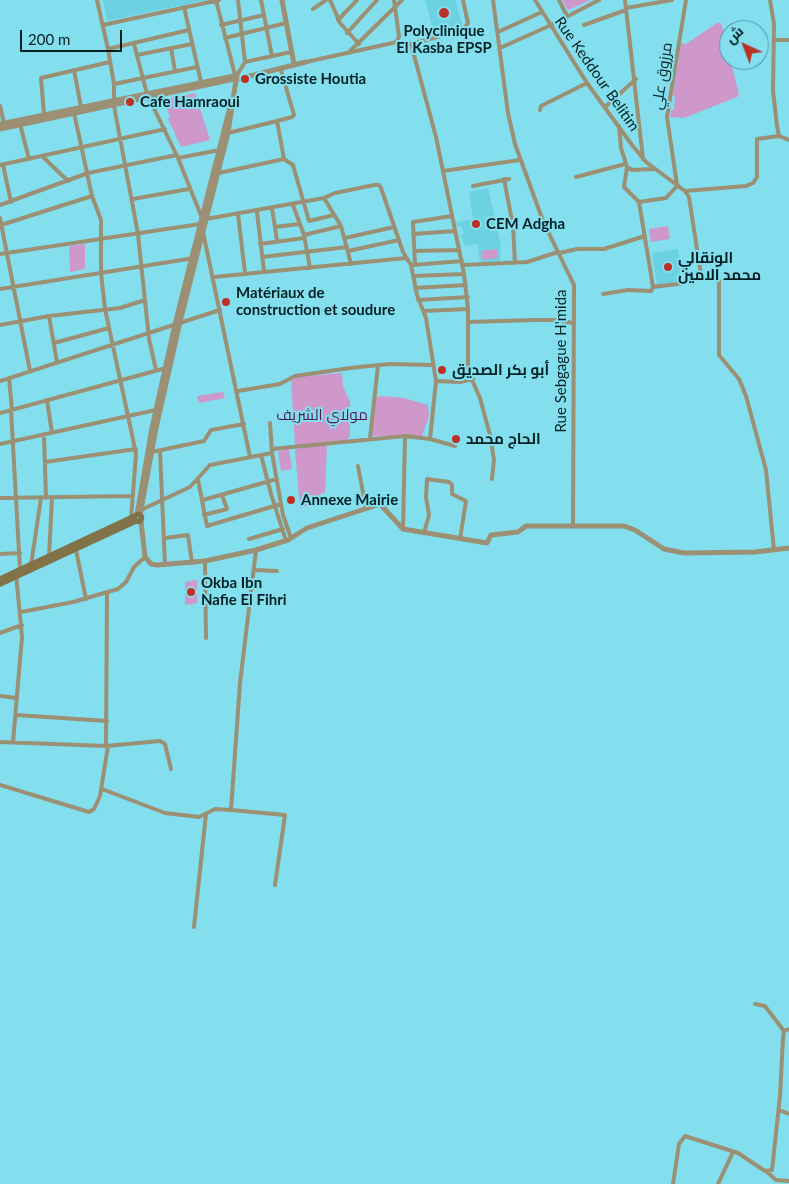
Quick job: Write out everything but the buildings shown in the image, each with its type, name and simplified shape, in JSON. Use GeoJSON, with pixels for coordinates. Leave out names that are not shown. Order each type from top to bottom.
{"type":"FeatureCollection","features":[{"type":"Feature","properties":{"kind":"main road"},"geometry":{"type":"LineString","coordinates":[[0,579],[76,550],[137,517]]}},
{"type":"Feature","properties":{"kind":"main road"},"geometry":{"type":"LineString","coordinates":[[0,584],[49,556],[137,517]]}},
{"type":"Feature","properties":{"kind":"street"},"geometry":{"type":"LineString","coordinates":[[97,0],[108,49],[121,140],[133,199],[148,333],[156,370]]}},
{"type":"Feature","properties":{"kind":"street"},"geometry":{"type":"LineString","coordinates":[[103,25],[217,0],[236,77],[228,133],[219,173],[203,220],[203,232],[238,391],[250,457]]}},
{"type":"Feature","properties":{"kind":"street"},"geometry":{"type":"LineString","coordinates":[[236,77],[245,62],[244,34],[238,0]]}},
{"type":"Feature","properties":{"kind":"street"},"geometry":{"type":"LineString","coordinates":[[261,0],[272,56]]}},
{"type":"Feature","properties":{"kind":"street"},"geometry":{"type":"LineString","coordinates":[[282,0],[294,64]]}},
{"type":"Feature","properties":{"kind":"street"},"geometry":{"type":"LineString","coordinates":[[313,9],[326,0]]}},
{"type":"Feature","properties":{"kind":"street"},"geometry":{"type":"LineString","coordinates":[[330,0],[338,20],[359,44],[362,51]]}},
{"type":"Feature","properties":{"kind":"street"},"geometry":{"type":"LineString","coordinates":[[338,20],[357,0]]}},
{"type":"Feature","properties":{"kind":"street"},"geometry":{"type":"LineString","coordinates":[[347,32],[378,0]]}},
{"type":"Feature","properties":{"kind":"street"},"geometry":{"type":"LineString","coordinates":[[394,0],[399,36],[396,42]]}},
{"type":"Feature","properties":{"kind":"street"},"geometry":{"type":"LineString","coordinates":[[345,54],[359,44],[402,0]]}},
{"type":"Feature","properties":{"kind":"street"},"geometry":{"type":"LineString","coordinates":[[0,129],[396,42],[411,44],[465,28],[468,20],[463,0]]}},
{"type":"Feature","properties":{"kind":"street","name":"Rue Sebgague H'mida"},"geometry":{"type":"LineString","coordinates":[[493,0],[508,113],[520,160],[543,221],[573,282],[573,526]]}},
{"type":"Feature","properties":{"kind":"street","name":"Rue Keddour Belitim"},"geometry":{"type":"LineString","coordinates":[[535,0],[549,26],[587,83],[643,159],[677,186],[685,190]]}},
{"type":"Feature","properties":{"kind":"street"},"geometry":{"type":"LineString","coordinates":[[559,0],[567,16]]}},
{"type":"Feature","properties":{"kind":"street"},"geometry":{"type":"LineString","coordinates":[[500,48],[549,26],[599,0]]}},
{"type":"Feature","properties":{"kind":"street"},"geometry":{"type":"LineString","coordinates":[[625,0],[636,79],[643,159]]}},
{"type":"Feature","properties":{"kind":"street"},"geometry":{"type":"LineString","coordinates":[[584,25],[626,9],[672,0]]}},
{"type":"Feature","properties":{"kind":"street","name":"مرزوق علي"},"geometry":{"type":"LineString","coordinates":[[677,186],[667,118],[686,0]]}},
{"type":"Feature","properties":{"kind":"street"},"geometry":{"type":"LineString","coordinates":[[770,0],[774,40],[773,91],[779,136]]}},
{"type":"Feature","properties":{"kind":"street"},"geometry":{"type":"LineString","coordinates":[[184,7],[201,82]]}},
{"type":"Feature","properties":{"kind":"street"},"geometry":{"type":"LineString","coordinates":[[498,32],[542,12]]}},
{"type":"Feature","properties":{"kind":"street"},"geometry":{"type":"LineString","coordinates":[[222,25],[264,15]]}},
{"type":"Feature","properties":{"kind":"street"},"geometry":{"type":"LineString","coordinates":[[225,38],[286,23]]}},
{"type":"Feature","properties":{"kind":"street"},"geometry":{"type":"LineString","coordinates":[[108,49],[189,30]]}},
{"type":"Feature","properties":{"kind":"street"},"geometry":{"type":"LineString","coordinates":[[774,40],[789,40]]}},
{"type":"Feature","properties":{"kind":"street"},"geometry":{"type":"LineString","coordinates":[[134,44],[148,96],[165,129],[203,220]]}},
{"type":"Feature","properties":{"kind":"street"},"geometry":{"type":"LineString","coordinates":[[137,56],[192,44]]}},
{"type":"Feature","properties":{"kind":"street"},"geometry":{"type":"LineString","coordinates":[[411,44],[436,137],[462,263],[468,297],[468,371],[474,378],[492,443],[494,460],[492,479]]}},
{"type":"Feature","properties":{"kind":"street"},"geometry":{"type":"LineString","coordinates":[[171,48],[176,71]]}},
{"type":"Feature","properties":{"kind":"street"},"geometry":{"type":"LineString","coordinates":[[245,62],[292,52]]}},
{"type":"Feature","properties":{"kind":"street"},"geometry":{"type":"LineString","coordinates":[[44,114],[40,79],[110,62]]}},
{"type":"Feature","properties":{"kind":"street"},"geometry":{"type":"LineString","coordinates":[[266,71],[281,70],[306,62]]}},
{"type":"Feature","properties":{"kind":"street"},"geometry":{"type":"LineString","coordinates":[[114,84],[197,67]]}},
{"type":"Feature","properties":{"kind":"street"},"geometry":{"type":"LineString","coordinates":[[74,70],[81,107]]}},
{"type":"Feature","properties":{"kind":"street"},"geometry":{"type":"LineString","coordinates":[[228,133],[294,116],[281,70]]}},
{"type":"Feature","properties":{"kind":"street"},"geometry":{"type":"LineString","coordinates":[[148,96],[201,82],[236,77]]}},
{"type":"Feature","properties":{"kind":"street"},"geometry":{"type":"LineString","coordinates":[[605,106],[636,79]]}},
{"type":"Feature","properties":{"kind":"street"},"geometry":{"type":"LineString","coordinates":[[540,110],[541,106],[587,83]]}},
{"type":"Feature","properties":{"kind":"street"},"geometry":{"type":"LineString","coordinates":[[137,517],[152,452],[156,410],[234,94]]}},
{"type":"Feature","properties":{"kind":"street"},"geometry":{"type":"LineString","coordinates":[[0,106],[2,124],[81,107],[115,103]]}},
{"type":"Feature","properties":{"kind":"street"},"geometry":{"type":"LineString","coordinates":[[74,113],[92,196],[100,216],[103,238],[101,273],[105,309],[136,449],[131,496],[145,557],[151,564],[165,565],[205,561],[256,550],[288,540],[307,528],[382,504],[403,529],[487,544],[491,535],[518,532],[526,526],[573,526],[630,527],[664,549],[684,553],[789,548]]}},
{"type":"Feature","properties":{"kind":"street"},"geometry":{"type":"LineString","coordinates":[[278,121],[284,159]]}},
{"type":"Feature","properties":{"kind":"street"},"geometry":{"type":"LineString","coordinates":[[20,124],[28,159]]}},
{"type":"Feature","properties":{"kind":"street"},"geometry":{"type":"LineString","coordinates":[[618,125],[626,166],[624,187],[639,202],[654,287]]}},
{"type":"Feature","properties":{"kind":"street"},"geometry":{"type":"LineString","coordinates":[[11,202],[1,165],[165,129]]}},
{"type":"Feature","properties":{"kind":"street"},"geometry":{"type":"LineString","coordinates":[[702,276],[692,209],[685,190],[746,186],[754,183],[757,177],[757,139],[779,136],[789,140]]}},
{"type":"Feature","properties":{"kind":"street"},"geometry":{"type":"LineString","coordinates":[[0,205],[88,173],[220,150]]}},
{"type":"Feature","properties":{"kind":"street"},"geometry":{"type":"LineString","coordinates":[[42,156],[68,181]]}},
{"type":"Feature","properties":{"kind":"street"},"geometry":{"type":"LineString","coordinates":[[219,173],[284,159],[294,165],[302,202],[311,222],[334,215]]}},
{"type":"Feature","properties":{"kind":"street"},"geometry":{"type":"LineString","coordinates":[[443,171],[520,160]]}},
{"type":"Feature","properties":{"kind":"street"},"geometry":{"type":"LineString","coordinates":[[576,177],[626,166],[632,170],[654,169]]}},
{"type":"Feature","properties":{"kind":"street"},"geometry":{"type":"LineString","coordinates":[[473,186],[507,179],[513,226],[515,263]]}},
{"type":"Feature","properties":{"kind":"street"},"geometry":{"type":"LineString","coordinates":[[0,254],[138,234],[203,220],[294,205],[324,198],[335,193],[379,185],[406,258],[413,265],[515,263],[534,260],[559,252],[604,249],[645,236]]}},
{"type":"Feature","properties":{"kind":"street"},"geometry":{"type":"LineString","coordinates":[[639,202],[666,198],[677,186]]}},
{"type":"Feature","properties":{"kind":"street"},"geometry":{"type":"LineString","coordinates":[[133,199],[189,189]]}},
{"type":"Feature","properties":{"kind":"street"},"geometry":{"type":"LineString","coordinates":[[1,225],[92,196]]}},
{"type":"Feature","properties":{"kind":"street"},"geometry":{"type":"LineString","coordinates":[[324,198],[341,226],[351,264]]}},
{"type":"Feature","properties":{"kind":"street"},"geometry":{"type":"LineString","coordinates":[[294,205],[304,236],[310,268]]}},
{"type":"Feature","properties":{"kind":"street"},"geometry":{"type":"LineString","coordinates":[[272,209],[277,241]]}},
{"type":"Feature","properties":{"kind":"street"},"geometry":{"type":"LineString","coordinates":[[257,212],[264,271]]}},
{"type":"Feature","properties":{"kind":"street"},"geometry":{"type":"LineString","coordinates":[[238,214],[245,273]]}},
{"type":"Feature","properties":{"kind":"street"},"geometry":{"type":"LineString","coordinates":[[430,438],[436,381],[424,310],[418,300],[415,288],[413,222],[452,216]]}},
{"type":"Feature","properties":{"kind":"street"},"geometry":{"type":"LineString","coordinates":[[0,218],[30,371]]}},
{"type":"Feature","properties":{"kind":"street"},"geometry":{"type":"LineString","coordinates":[[275,228],[299,224]]}},
{"type":"Feature","properties":{"kind":"street"},"geometry":{"type":"LineString","coordinates":[[260,244],[304,236],[341,226]]}},
{"type":"Feature","properties":{"kind":"street"},"geometry":{"type":"LineString","coordinates":[[345,238],[394,227]]}},
{"type":"Feature","properties":{"kind":"street"},"geometry":{"type":"LineString","coordinates":[[413,234],[455,231]]}},
{"type":"Feature","properties":{"kind":"street"},"geometry":{"type":"LineString","coordinates":[[194,258],[203,232]]}},
{"type":"Feature","properties":{"kind":"street"},"geometry":{"type":"LineString","coordinates":[[262,256],[348,249],[399,240]]}},
{"type":"Feature","properties":{"kind":"street"},"geometry":{"type":"LineString","coordinates":[[414,252],[459,250]]}},
{"type":"Feature","properties":{"kind":"street"},"geometry":{"type":"LineString","coordinates":[[0,290],[194,258]]}},
{"type":"Feature","properties":{"kind":"street"},"geometry":{"type":"LineString","coordinates":[[214,277],[406,258]]}},
{"type":"Feature","properties":{"kind":"street"},"geometry":{"type":"LineString","coordinates":[[414,276],[464,274]]}},
{"type":"Feature","properties":{"kind":"street"},"geometry":{"type":"LineString","coordinates":[[603,294],[628,290],[651,291],[654,287],[686,282],[702,276],[720,281],[719,356],[739,379],[746,396],[766,470],[774,550]]}},
{"type":"Feature","properties":{"kind":"street"},"geometry":{"type":"LineString","coordinates":[[415,288],[466,285]]}},
{"type":"Feature","properties":{"kind":"street"},"geometry":{"type":"LineString","coordinates":[[418,300],[468,297]]}},
{"type":"Feature","properties":{"kind":"street"},"geometry":{"type":"LineString","coordinates":[[0,325],[49,316],[120,308],[145,300]]}},
{"type":"Feature","properties":{"kind":"street"},"geometry":{"type":"LineString","coordinates":[[424,310],[468,309]]}},
{"type":"Feature","properties":{"kind":"street"},"geometry":{"type":"LineString","coordinates":[[0,381],[220,310]]}},
{"type":"Feature","properties":{"kind":"street"},"geometry":{"type":"LineString","coordinates":[[49,316],[57,362]]}},
{"type":"Feature","properties":{"kind":"street"},"geometry":{"type":"LineString","coordinates":[[468,322],[556,320],[573,323]]}},
{"type":"Feature","properties":{"kind":"street"},"geometry":{"type":"LineString","coordinates":[[137,517],[177,323]]}},
{"type":"Feature","properties":{"kind":"street"},"geometry":{"type":"LineString","coordinates":[[54,343],[109,328]]}},
{"type":"Feature","properties":{"kind":"street"},"geometry":{"type":"LineString","coordinates":[[238,391],[280,384],[296,376],[378,365],[433,365]]}},
{"type":"Feature","properties":{"kind":"street"},"geometry":{"type":"LineString","coordinates":[[370,439],[378,365]]}},
{"type":"Feature","properties":{"kind":"street"},"geometry":{"type":"LineString","coordinates":[[0,413],[166,368]]}},
{"type":"Feature","properties":{"kind":"street"},"geometry":{"type":"LineString","coordinates":[[9,378],[20,553],[17,573],[22,625],[13,742]]}},
{"type":"Feature","properties":{"kind":"street"},"geometry":{"type":"LineString","coordinates":[[436,381],[460,382],[474,378]]}},
{"type":"Feature","properties":{"kind":"street"},"geometry":{"type":"LineString","coordinates":[[48,400],[52,433]]}},
{"type":"Feature","properties":{"kind":"street"},"geometry":{"type":"LineString","coordinates":[[0,444],[156,410]]}},
{"type":"Feature","properties":{"kind":"street"},"geometry":{"type":"LineString","coordinates":[[270,423],[272,451],[288,540]]}},
{"type":"Feature","properties":{"kind":"street"},"geometry":{"type":"LineString","coordinates":[[152,452],[204,441],[211,430],[244,424]]}},
{"type":"Feature","properties":{"kind":"street"},"geometry":{"type":"LineString","coordinates":[[44,435],[46,498]]}},
{"type":"Feature","properties":{"kind":"street"},"geometry":{"type":"LineString","coordinates":[[137,517],[162,501],[190,487],[210,465],[262,455],[272,451],[405,436],[430,438],[455,446]]}},
{"type":"Feature","properties":{"kind":"street"},"geometry":{"type":"LineString","coordinates":[[403,529],[405,436]]}},
{"type":"Feature","properties":{"kind":"street"},"geometry":{"type":"LineString","coordinates":[[45,462],[136,449]]}},
{"type":"Feature","properties":{"kind":"street"},"geometry":{"type":"LineString","coordinates":[[160,450],[165,565]]}},
{"type":"Feature","properties":{"kind":"street"},"geometry":{"type":"LineString","coordinates":[[262,455],[274,507],[288,540]]}},
{"type":"Feature","properties":{"kind":"street"},"geometry":{"type":"LineString","coordinates":[[358,466],[366,509]]}},
{"type":"Feature","properties":{"kind":"street"},"geometry":{"type":"LineString","coordinates":[[203,500],[277,479]]}},
{"type":"Feature","properties":{"kind":"street"},"geometry":{"type":"LineString","coordinates":[[198,480],[207,526],[281,504]]}},
{"type":"Feature","properties":{"kind":"street"},"geometry":{"type":"LineString","coordinates":[[424,534],[428,515],[427,480],[449,482],[452,485],[452,494],[466,499],[460,539]]}},
{"type":"Feature","properties":{"kind":"street"},"geometry":{"type":"LineString","coordinates":[[204,515],[227,508],[222,495]]}},
{"type":"Feature","properties":{"kind":"street"},"geometry":{"type":"LineString","coordinates":[[0,498],[131,496]]}},
{"type":"Feature","properties":{"kind":"street"},"geometry":{"type":"LineString","coordinates":[[31,565],[40,498]]}},
{"type":"Feature","properties":{"kind":"street"},"geometry":{"type":"LineString","coordinates":[[49,556],[52,498]]}},
{"type":"Feature","properties":{"kind":"street"},"geometry":{"type":"LineString","coordinates":[[220,511],[222,522]]}},
{"type":"Feature","properties":{"kind":"street"},"geometry":{"type":"LineString","coordinates":[[249,539],[283,529]]}},
{"type":"Feature","properties":{"kind":"street"},"geometry":{"type":"LineString","coordinates":[[165,538],[188,535],[192,562]]}},
{"type":"Feature","properties":{"kind":"street"},"geometry":{"type":"LineString","coordinates":[[76,550],[86,599]]}},
{"type":"Feature","properties":{"kind":"street"},"geometry":{"type":"LineString","coordinates":[[231,810],[240,683],[256,550]]}},
{"type":"Feature","properties":{"kind":"street"},"geometry":{"type":"LineString","coordinates":[[0,554],[20,553]]}},
{"type":"Feature","properties":{"kind":"street"},"geometry":{"type":"LineString","coordinates":[[21,612],[107,593],[124,584],[131,570],[145,557]]}},
{"type":"Feature","properties":{"kind":"street"},"geometry":{"type":"LineString","coordinates":[[205,561],[206,638]]}},
{"type":"Feature","properties":{"kind":"street"},"geometry":{"type":"LineString","coordinates":[[255,570],[277,571]]}},
{"type":"Feature","properties":{"kind":"street"},"geometry":{"type":"LineString","coordinates":[[0,785],[87,812],[94,810],[102,789],[107,746],[107,593]]}},
{"type":"Feature","properties":{"kind":"street"},"geometry":{"type":"LineString","coordinates":[[0,633],[22,625]]}},
{"type":"Feature","properties":{"kind":"street"},"geometry":{"type":"LineString","coordinates":[[0,696],[17,698]]}},
{"type":"Feature","properties":{"kind":"street"},"geometry":{"type":"LineString","coordinates":[[16,715],[107,721]]}},
{"type":"Feature","properties":{"kind":"street"},"geometry":{"type":"LineString","coordinates":[[0,742],[107,746],[162,741],[171,769]]}},
{"type":"Feature","properties":{"kind":"street"},"geometry":{"type":"LineString","coordinates":[[102,789],[165,813],[199,816],[215,809],[285,815],[275,885]]}},
{"type":"Feature","properties":{"kind":"street"},"geometry":{"type":"LineString","coordinates":[[194,927],[206,814]]}},
{"type":"Feature","properties":{"kind":"street"},"geometry":{"type":"LineString","coordinates":[[755,1004],[765,1006],[784,1031],[779,1110],[772,1170],[767,1172]]}},
{"type":"Feature","properties":{"kind":"street"},"geometry":{"type":"LineString","coordinates":[[784,1031],[789,1029]]}},
{"type":"Feature","properties":{"kind":"street"},"geometry":{"type":"LineString","coordinates":[[779,1110],[789,1114]]}},
{"type":"Feature","properties":{"kind":"street"},"geometry":{"type":"LineString","coordinates":[[672,1184],[679,1144],[683,1137],[686,1136],[733,1152],[767,1172],[778,1182],[789,1181]]}},
{"type":"Feature","properties":{"kind":"street"},"geometry":{"type":"LineString","coordinates":[[718,1184],[733,1152]]}},
{"type":"Feature","properties":{"kind":"shaded area"},"geometry":{"type":"Polygon","coordinates":[[[103,0],[206,0],[107,21],[103,0]]]}},
{"type":"Feature","properties":{"kind":"shaded area","name":"Polyclinique El Kasba EPSP"},"geometry":{"type":"Polygon","coordinates":[[[425,0],[455,0],[463,26],[461,30],[435,36],[425,0]]]}},
{"type":"Feature","properties":{"kind":"shaded area","name":"CEM Adgha"},"geometry":{"type":"Polygon","coordinates":[[[488,188],[501,246],[500,261],[480,262],[477,244],[465,246],[461,234],[464,234],[462,227],[457,226],[456,222],[473,219],[469,192],[488,188]]]}},
{"type":"Feature","properties":{"kind":"shaded area","name":"الونقالي محمد الامين"},"geometry":{"type":"Polygon","coordinates":[[[678,249],[683,281],[657,285],[652,253],[678,249]]]}},
{"type":"Feature","properties":{"kind":"green space"},"geometry":{"type":"Polygon","coordinates":[[[562,0],[591,0],[568,10],[562,0]]]}},
{"type":"Feature","properties":{"kind":"green space"},"geometry":{"type":"Polygon","coordinates":[[[719,23],[719,70],[733,70],[739,94],[737,97],[684,118],[670,117],[671,110],[674,110],[675,97],[673,96],[681,43],[686,44],[719,23]]]}},
{"type":"Feature","properties":{"kind":"green space"},"geometry":{"type":"Polygon","coordinates":[[[195,93],[210,140],[181,147],[168,119],[170,118],[165,103],[170,101],[170,98],[195,93]]]}},
{"type":"Feature","properties":{"kind":"green space"},"geometry":{"type":"Polygon","coordinates":[[[668,226],[670,239],[651,242],[649,229],[668,226]]]}},
{"type":"Feature","properties":{"kind":"green space"},"geometry":{"type":"Polygon","coordinates":[[[85,244],[85,269],[70,272],[69,246],[85,244]]]}},
{"type":"Feature","properties":{"kind":"green space"},"geometry":{"type":"Polygon","coordinates":[[[497,249],[498,258],[482,260],[481,251],[497,249]]]}},
{"type":"Feature","properties":{"kind":"green space","name":"مولاي الشريف"},"geometry":{"type":"Polygon","coordinates":[[[342,373],[343,386],[350,402],[350,437],[345,441],[321,446],[327,446],[325,493],[321,493],[321,502],[300,508],[295,449],[308,447],[295,446],[291,380],[295,377],[342,373]]]}},
{"type":"Feature","properties":{"kind":"green space"},"geometry":{"type":"Polygon","coordinates":[[[223,392],[225,398],[199,403],[197,396],[223,392]]]}},
{"type":"Feature","properties":{"kind":"green space"},"geometry":{"type":"Polygon","coordinates":[[[376,397],[404,398],[428,405],[429,416],[422,436],[372,436],[376,397]]]}},
{"type":"Feature","properties":{"kind":"green space"},"geometry":{"type":"Polygon","coordinates":[[[289,449],[292,469],[281,471],[278,451],[289,449]]]}},
{"type":"Feature","properties":{"kind":"green space"},"geometry":{"type":"Polygon","coordinates":[[[197,580],[197,603],[185,605],[185,582],[197,580]]]}},
{"type":"Feature","properties":{"kind":"place","name":"Polyclinique El Kasba EPSP"},"geometry":{"type":"Point","coordinates":[444,13]}},
{"type":"Feature","properties":{"kind":"place","name":"Grossiste Houtia"},"geometry":{"type":"Point","coordinates":[245,79]}},
{"type":"Feature","properties":{"kind":"place","name":"Cafe Hamraoui"},"geometry":{"type":"Point","coordinates":[130,102]}},
{"type":"Feature","properties":{"kind":"place","name":"CEM Adgha"},"geometry":{"type":"Point","coordinates":[476,224]}},
{"type":"Feature","properties":{"kind":"place","name":"الونقالي محمد الامين"},"geometry":{"type":"Point","coordinates":[668,267]}},
{"type":"Feature","properties":{"kind":"place","name":"Matériaux de construction et soudure"},"geometry":{"type":"Point","coordinates":[226,302]}},
{"type":"Feature","properties":{"kind":"place","name":"أبو بكر الصديق"},"geometry":{"type":"Point","coordinates":[442,370]}},
{"type":"Feature","properties":{"kind":"place","name":"الحاج محمد"},"geometry":{"type":"Point","coordinates":[456,439]}},
{"type":"Feature","properties":{"kind":"place","name":"Annexe Mairie"},"geometry":{"type":"Point","coordinates":[291,500]}},
{"type":"Feature","properties":{"kind":"place","name":"Okba Ibn Nafie El Fihri"},"geometry":{"type":"Point","coordinates":[191,592]}}]}
